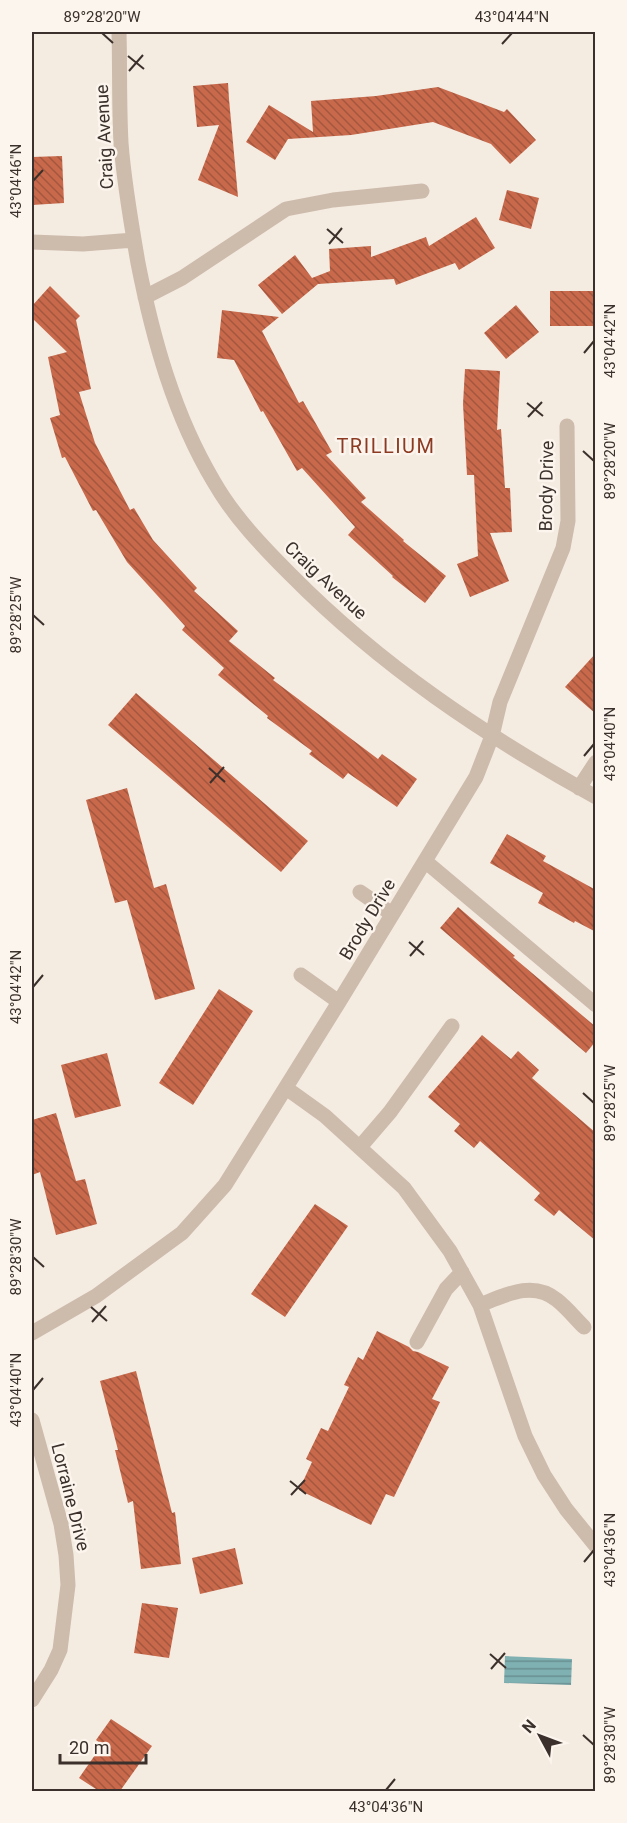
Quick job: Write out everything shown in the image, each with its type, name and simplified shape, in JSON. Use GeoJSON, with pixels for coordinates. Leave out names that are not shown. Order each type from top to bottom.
{"type":"FeatureCollection","features":[{"type":"Feature","properties":{"kind":"street","name":"Craig Avenue"},"geometry":{"type":"LineString","coordinates":[[120,32],[121,144],[129,214],[145,297],[162,365],[186,428],[214,483],[254,538],[320,604],[405,676],[492,736],[596,797]]}},
{"type":"Feature","properties":{"kind":"street"},"geometry":{"type":"LineString","coordinates":[[145,297],[182,278],[286,209],[333,200],[422,191]]}},
{"type":"Feature","properties":{"kind":"street"},"geometry":{"type":"LineString","coordinates":[[32,242],[83,244],[134,240]]}},
{"type":"Feature","properties":{"kind":"street","name":"Brody Drive"},"geometry":{"type":"LineString","coordinates":[[32,1333],[96,1296],[182,1233],[225,1185],[476,777],[492,736],[500,702],[563,548],[568,521],[567,426]]}},
{"type":"Feature","properties":{"kind":"street"},"geometry":{"type":"LineString","coordinates":[[579,788],[596,762]]}},
{"type":"Feature","properties":{"kind":"street"},"geometry":{"type":"LineString","coordinates":[[425,861],[596,1005]]}},
{"type":"Feature","properties":{"kind":"street"},"geometry":{"type":"LineString","coordinates":[[360,892],[392,915]]}},
{"type":"Feature","properties":{"kind":"street"},"geometry":{"type":"LineString","coordinates":[[301,975],[339,1002]]}},
{"type":"Feature","properties":{"kind":"street"},"geometry":{"type":"LineString","coordinates":[[360,1148],[390,1112],[452,1026]]}},
{"type":"Feature","properties":{"kind":"street"},"geometry":{"type":"LineString","coordinates":[[286,1088],[326,1116],[404,1188],[450,1251],[480,1305],[525,1436],[544,1475],[566,1509],[596,1546]]}},
{"type":"Feature","properties":{"kind":"street"},"geometry":{"type":"LineString","coordinates":[[417,1342],[446,1289],[462,1272]]}},
{"type":"Feature","properties":{"kind":"street"},"geometry":{"type":"LineString","coordinates":[[480,1305],[519,1290],[538,1289],[556,1298],[584,1327]]}},
{"type":"Feature","properties":{"kind":"street","name":"Lorraine Drive"},"geometry":{"type":"LineString","coordinates":[[32,1420],[61,1524],[68,1585],[60,1650],[51,1670],[32,1700]]}},
{"type":"Feature","properties":{"kind":"water"},"geometry":{"type":"Polygon","coordinates":[[[505,1656],[572,1659],[571,1685],[504,1683],[505,1656]]]}},
{"type":"Feature","properties":{"kind":"building"},"geometry":{"type":"Polygon","coordinates":[[[228,83],[238,197],[198,180],[219,125],[197,127],[193,86],[228,83]]]}},
{"type":"Feature","properties":{"kind":"building"},"geometry":{"type":"Polygon","coordinates":[[[438,87],[504,112],[507,109],[536,140],[510,164],[491,144],[433,122],[351,135],[288,139],[275,160],[246,142],[269,105],[313,132],[311,101],[376,96],[438,87]]]}},
{"type":"Feature","properties":{"kind":"building"},"geometry":{"type":"Polygon","coordinates":[[[62,156],[64,203],[32,205],[32,157],[62,156]]]}},
{"type":"Feature","properties":{"kind":"building"},"geometry":{"type":"Polygon","coordinates":[[[507,190],[539,198],[531,229],[499,220],[507,190]]]}},
{"type":"Feature","properties":{"kind":"building"},"geometry":{"type":"Polygon","coordinates":[[[476,217],[495,248],[459,270],[455,263],[396,285],[394,279],[318,284],[282,314],[258,285],[295,255],[312,278],[330,271],[329,249],[371,246],[371,257],[426,237],[429,246],[476,217]]]}},
{"type":"Feature","properties":{"kind":"building"},"geometry":{"type":"Polygon","coordinates":[[[50,286],[80,316],[76,320],[91,389],[79,392],[95,443],[130,510],[134,508],[153,540],[197,588],[194,591],[238,631],[229,641],[275,678],[273,680],[378,759],[382,754],[417,779],[397,807],[348,773],[343,779],[309,754],[312,751],[267,718],[268,716],[218,675],[224,668],[182,630],[185,626],[127,562],[96,510],[93,511],[65,457],[62,458],[50,418],[60,415],[48,357],[67,352],[32,318],[32,306],[50,286]]]}},
{"type":"Feature","properties":{"kind":"building"},"geometry":{"type":"Polygon","coordinates":[[[550,291],[595,291],[595,326],[550,326],[550,291]]]}},
{"type":"Feature","properties":{"kind":"building"},"geometry":{"type":"Polygon","coordinates":[[[516,305],[539,332],[506,359],[484,333],[516,305]]]}},
{"type":"Feature","properties":{"kind":"building"},"geometry":{"type":"Polygon","coordinates":[[[222,310],[279,317],[262,331],[299,403],[303,401],[332,452],[326,455],[366,498],[361,502],[403,541],[446,576],[425,603],[392,577],[348,535],[355,527],[302,468],[297,471],[263,411],[261,412],[234,360],[217,358],[222,310]]]}},
{"type":"Feature","properties":{"kind":"building"},"geometry":{"type":"Polygon","coordinates":[[[465,369],[500,371],[497,430],[501,429],[505,488],[510,488],[512,532],[490,533],[509,581],[470,597],[457,564],[478,556],[474,475],[467,475],[463,404],[465,369]]]}},
{"type":"Feature","properties":{"kind":"building"},"geometry":{"type":"Polygon","coordinates":[[[596,653],[596,714],[565,687],[596,653]]]}},
{"type":"Feature","properties":{"kind":"building"},"geometry":{"type":"Polygon","coordinates":[[[136,693],[308,841],[281,872],[108,725],[136,693]]]}},
{"type":"Feature","properties":{"kind":"building"},"geometry":{"type":"Polygon","coordinates":[[[127,788],[154,888],[166,884],[195,989],[155,1000],[127,900],[115,903],[86,800],[127,788]]]}},
{"type":"Feature","properties":{"kind":"building"},"geometry":{"type":"Polygon","coordinates":[[[507,834],[546,856],[543,861],[596,890],[596,932],[538,903],[543,893],[490,863],[507,834]]]}},
{"type":"Feature","properties":{"kind":"building"},"geometry":{"type":"Polygon","coordinates":[[[458,907],[596,1027],[596,1041],[586,1053],[440,928],[458,907]]]}},
{"type":"Feature","properties":{"kind":"building"},"geometry":{"type":"Polygon","coordinates":[[[219,989],[253,1011],[193,1105],[159,1083],[219,989]]]}},
{"type":"Feature","properties":{"kind":"building"},"geometry":{"type":"Polygon","coordinates":[[[482,1035],[511,1059],[518,1051],[539,1070],[532,1078],[596,1133],[596,1241],[559,1210],[554,1216],[534,1200],[540,1193],[480,1141],[474,1148],[454,1131],[460,1124],[428,1097],[482,1035]]]}},
{"type":"Feature","properties":{"kind":"building"},"geometry":{"type":"Polygon","coordinates":[[[107,1053],[121,1106],[75,1118],[61,1065],[107,1053]]]}},
{"type":"Feature","properties":{"kind":"building"},"geometry":{"type":"Polygon","coordinates":[[[56,1113],[76,1181],[85,1179],[97,1224],[56,1235],[40,1172],[32,1175],[32,1120],[56,1113]]]}},
{"type":"Feature","properties":{"kind":"building"},"geometry":{"type":"Polygon","coordinates":[[[315,1204],[348,1226],[285,1317],[251,1294],[315,1204]]]}},
{"type":"Feature","properties":{"kind":"building"},"geometry":{"type":"Polygon","coordinates":[[[377,1331],[449,1367],[432,1399],[440,1402],[394,1497],[386,1494],[371,1525],[299,1490],[312,1462],[306,1459],[321,1428],[328,1431],[349,1387],[344,1385],[358,1357],[363,1360],[377,1331]]]}},
{"type":"Feature","properties":{"kind":"building"},"geometry":{"type":"Polygon","coordinates":[[[136,1371],[172,1513],[175,1512],[181,1564],[141,1569],[133,1501],[128,1503],[115,1450],[118,1450],[100,1381],[136,1371]]]}},
{"type":"Feature","properties":{"kind":"building"},"geometry":{"type":"Polygon","coordinates":[[[235,1548],[243,1584],[200,1594],[192,1558],[235,1548]]]}},
{"type":"Feature","properties":{"kind":"building"},"geometry":{"type":"Polygon","coordinates":[[[142,1603],[178,1608],[169,1658],[134,1653],[142,1603]]]}},
{"type":"Feature","properties":{"kind":"building"},"geometry":{"type":"Polygon","coordinates":[[[111,1719],[152,1746],[120,1791],[99,1791],[79,1778],[102,1745],[96,1740],[111,1719]]]}},
{"type":"Feature","properties":{"kind":"district","name":"TRILLIUM"},"geometry":{"type":"Point","coordinates":[386,446]}}]}
